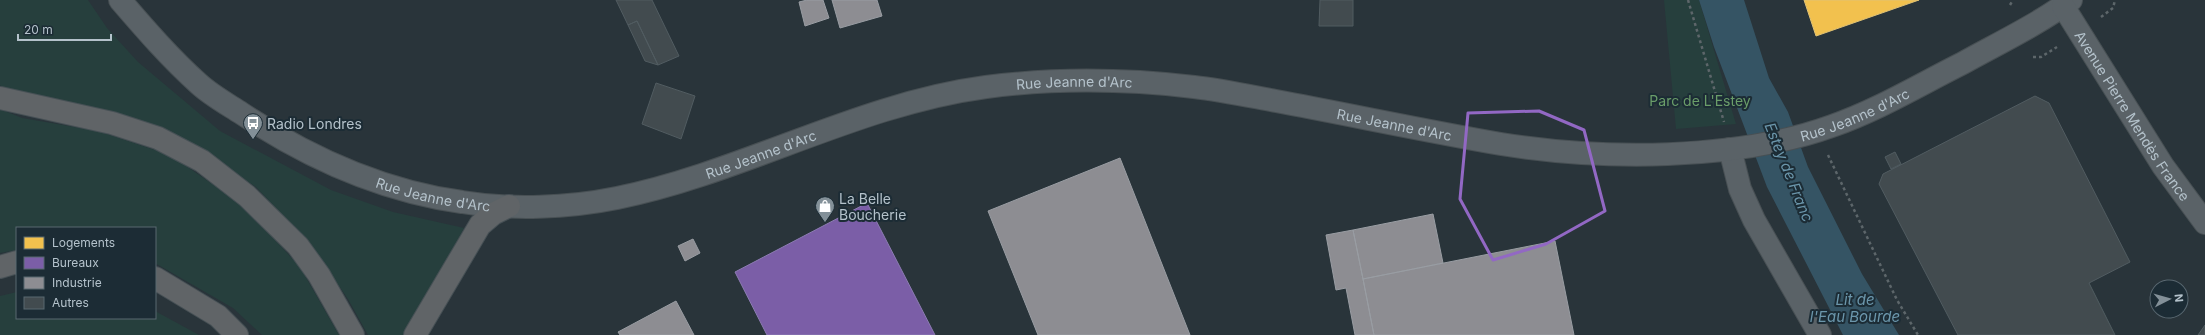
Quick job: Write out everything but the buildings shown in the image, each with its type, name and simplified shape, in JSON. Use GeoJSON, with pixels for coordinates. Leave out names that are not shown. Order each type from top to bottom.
{"type":"FeatureCollection","features":[{"type":"Feature","properties":{"kind":"highway"},"geometry":{"type":"LineString","coordinates":[[0,98],[112,123],[158,138],[202,161],[247,196],[298,246],[319,275],[353,335]]}},
{"type":"Feature","properties":{"kind":"highway"},"geometry":{"type":"LineString","coordinates":[[415,335],[480,225],[493,214],[509,206]]}},
{"type":"Feature","properties":{"kind":"highway"},"geometry":{"type":"LineString","coordinates":[[0,267],[16,262]]}},
{"type":"Feature","properties":{"kind":"highway"},"geometry":{"type":"LineString","coordinates":[[156,279],[218,316],[237,335]]}},
{"type":"Feature","properties":{"kind":"street","name":"Rue Jeanne d'Arc"},"geometry":{"type":"LineString","coordinates":[[120,0],[153,39],[202,87],[288,143],[366,178],[417,194],[465,203],[509,206],[563,204],[615,198],[675,182],[735,163],[892,107],[949,93],[1048,81],[1121,80],[1199,87],[1503,144],[1568,152],[1646,154],[1739,147],[1810,133],[1906,94],[2010,38],[2065,2]]}},
{"type":"Feature","properties":{"kind":"street","name":"Avenue Pierre Mendès France"},"geometry":{"type":"LineString","coordinates":[[2065,2],[2163,166],[2205,223]]}},
{"type":"Feature","properties":{"kind":"street"},"geometry":{"type":"LineString","coordinates":[[1739,147],[1740,189],[1754,220],[1820,335]]}},
{"type":"Feature","properties":{"kind":"path"},"geometry":{"type":"LineString","coordinates":[[1688,0],[1739,147]]}},
{"type":"Feature","properties":{"kind":"path"},"geometry":{"type":"LineString","coordinates":[[1810,133],[1832,164],[1897,300],[1918,335]]}},
{"type":"Feature","properties":{"kind":"highlighted area"},"geometry":{"type":"Polygon","coordinates":[[[1539,111],[1584,130],[1605,211],[1546,244],[1493,260],[1460,199],[1468,113],[1539,111]]]}},
{"type":"Feature","properties":{"kind":"green space"},"geometry":{"type":"Polygon","coordinates":[[[0,0],[88,0],[107,28],[138,62],[220,131],[331,190],[393,212],[464,228],[422,305],[409,335],[368,335],[348,299],[310,244],[256,187],[192,145],[3,89],[0,85],[0,0]]]}},
{"type":"Feature","properties":{"kind":"green space","name":"Parc de L'Estey"},"geometry":{"type":"Polygon","coordinates":[[[1664,0],[1699,0],[1736,124],[1676,129],[1664,0]]]}},
{"type":"Feature","properties":{"kind":"green space"},"geometry":{"type":"Polygon","coordinates":[[[0,109],[22,118],[98,131],[170,155],[243,205],[300,267],[339,335],[262,335],[233,308],[156,264],[156,227],[16,227],[16,250],[0,253],[0,109]]]}},
{"type":"Feature","properties":{"kind":"green space"},"geometry":{"type":"Polygon","coordinates":[[[16,292],[16,319],[156,319],[156,312],[199,335],[0,335],[0,296],[16,292]]]}},
{"type":"Feature","properties":{"kind":"water","name":"Lit de l'Eau Bourde"},"geometry":{"type":"Polygon","coordinates":[[[1699,0],[1744,0],[1769,78],[1788,112],[1808,167],[1862,274],[1899,335],[1843,335],[1767,187],[1714,47],[1699,0]]]}},
{"type":"Feature","properties":{"kind":"place","name":"Radio Londres"},"geometry":{"type":"Point","coordinates":[253,140]}},
{"type":"Feature","properties":{"kind":"place","name":"La Belle Boucherie"},"geometry":{"type":"Point","coordinates":[825,223]}},
{"type":"Feature","properties":{"kind":"water label","name":"Estey de Franc"},"geometry":{"type":"Point","coordinates":[1789,172]}}]}
